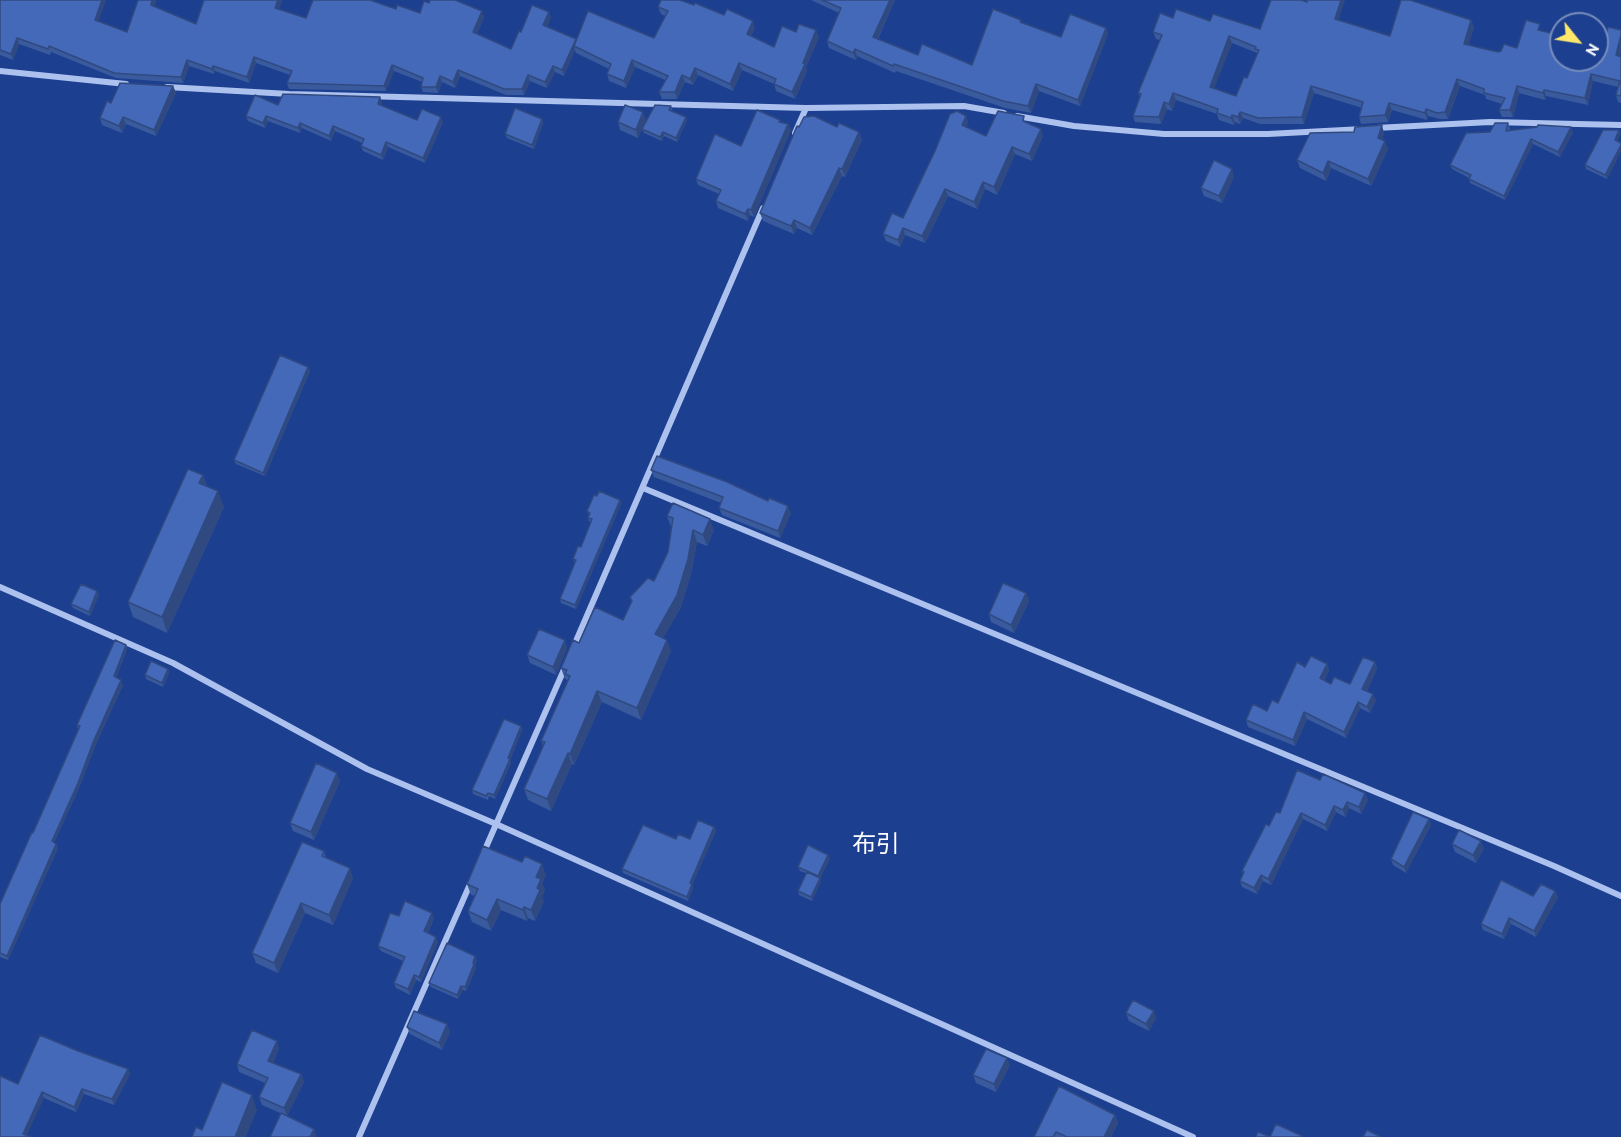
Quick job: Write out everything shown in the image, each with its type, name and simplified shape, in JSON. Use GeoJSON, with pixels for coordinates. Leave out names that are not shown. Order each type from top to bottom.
{"type":"FeatureCollection","features":[{"type":"Feature","properties":{"kind":"street"},"geometry":{"type":"LineString","coordinates":[[0,71],[129,85]]}},
{"type":"Feature","properties":{"kind":"street"},"geometry":{"type":"LineString","coordinates":[[163,87],[289,94],[806,108],[964,106],[1074,126],[1164,134],[1268,134],[1490,122],[1621,125]]}},
{"type":"Feature","properties":{"kind":"street"},"geometry":{"type":"LineString","coordinates":[[792,141],[806,108]]}},
{"type":"Feature","properties":{"kind":"street"},"geometry":{"type":"LineString","coordinates":[[572,651],[764,206]]}},
{"type":"Feature","properties":{"kind":"street"},"geometry":{"type":"LineString","coordinates":[[643,488],[1621,896]]}},
{"type":"Feature","properties":{"kind":"street"},"geometry":{"type":"LineString","coordinates":[[0,587],[173,663],[367,769],[496,824],[1193,1137]]}},
{"type":"Feature","properties":{"kind":"street"},"geometry":{"type":"LineString","coordinates":[[482,857],[567,662]]}},
{"type":"Feature","properties":{"kind":"street"},"geometry":{"type":"LineString","coordinates":[[359,1137],[472,878]]}},
{"type":"Feature","properties":{"kind":"building"},"geometry":{"type":"Polygon","coordinates":[[[0,0],[102,0],[95,20],[127,32],[138,0],[152,0],[151,5],[196,24],[204,0],[278,0],[275,8],[306,18],[313,0],[370,0],[396,9],[397,5],[420,13],[424,1],[429,3],[430,0],[455,0],[482,11],[473,32],[511,49],[532,5],[549,12],[543,25],[576,39],[562,70],[553,66],[545,82],[528,75],[522,89],[504,89],[458,70],[453,82],[440,76],[436,87],[421,87],[423,78],[392,65],[384,86],[287,83],[292,71],[254,57],[247,77],[213,66],[212,69],[187,60],[181,77],[127,74],[114,73],[49,46],[48,49],[17,38],[11,54],[0,50],[0,0]]]}},
{"type":"Feature","properties":{"kind":"building"},"geometry":{"type":"Polygon","coordinates":[[[661,0],[680,0],[694,5],[695,3],[724,15],[727,9],[753,21],[747,34],[774,47],[782,26],[796,32],[799,24],[816,30],[803,63],[805,64],[792,92],[774,84],[776,79],[739,63],[730,84],[695,68],[690,79],[682,75],[675,92],[659,92],[668,76],[632,60],[624,81],[607,74],[611,64],[574,46],[588,11],[654,38],[668,11],[658,7],[661,0]]]}},
{"type":"Feature","properties":{"kind":"building"},"geometry":{"type":"Polygon","coordinates":[[[822,0],[890,0],[873,37],[918,55],[922,44],[972,65],[993,9],[1061,37],[1070,14],[1106,28],[1078,100],[1036,84],[1028,106],[1003,101],[894,64],[893,66],[855,49],[853,53],[827,41],[841,8],[822,0]]]}},
{"type":"Feature","properties":{"kind":"building"},"geometry":{"type":"Polygon","coordinates":[[[1271,0],[1307,2],[1307,0],[1341,0],[1335,19],[1390,36],[1401,0],[1410,0],[1471,20],[1464,44],[1498,52],[1504,44],[1517,48],[1526,20],[1540,24],[1538,30],[1549,33],[1549,72],[1609,72],[1609,27],[1621,30],[1616,55],[1621,57],[1621,96],[1616,95],[1620,81],[1591,74],[1585,98],[1544,90],[1543,93],[1517,86],[1510,110],[1499,110],[1505,98],[1484,93],[1484,89],[1457,79],[1445,112],[1437,113],[1426,109],[1425,113],[1389,103],[1385,115],[1359,117],[1363,102],[1311,86],[1302,117],[1258,118],[1240,112],[1238,117],[1232,115],[1231,118],[1217,113],[1218,109],[1173,93],[1169,104],[1164,102],[1159,117],[1133,116],[1141,94],[1138,93],[1162,35],[1153,32],[1160,13],[1173,18],[1176,9],[1210,21],[1213,14],[1260,29],[1271,0]],[[1229,36],[1210,87],[1236,96],[1259,50],[1255,49],[1256,47],[1229,36]]]}},
{"type":"Feature","properties":{"kind":"building"},"geometry":{"type":"Polygon","coordinates":[[[120,83],[173,86],[154,130],[123,117],[119,126],[100,118],[107,101],[111,103],[120,83]]]}},
{"type":"Feature","properties":{"kind":"building"},"geometry":{"type":"Polygon","coordinates":[[[283,94],[380,97],[378,104],[417,120],[422,109],[441,117],[423,158],[386,142],[381,155],[361,146],[364,139],[333,126],[329,136],[300,123],[298,128],[266,116],[263,123],[246,116],[255,95],[278,105],[283,94]]]}},
{"type":"Feature","properties":{"kind":"building"},"geometry":{"type":"Polygon","coordinates":[[[625,105],[643,112],[636,130],[618,122],[625,105]]]}},
{"type":"Feature","properties":{"kind":"building"},"geometry":{"type":"Polygon","coordinates":[[[655,105],[671,106],[669,110],[686,117],[676,138],[663,132],[660,137],[642,129],[655,105]]]}},
{"type":"Feature","properties":{"kind":"building"},"geometry":{"type":"Polygon","coordinates":[[[515,108],[542,119],[532,145],[505,134],[515,108]]]}},
{"type":"Feature","properties":{"kind":"building"},"geometry":{"type":"Polygon","coordinates":[[[757,110],[780,120],[779,122],[788,124],[751,210],[748,209],[745,214],[716,201],[721,190],[696,179],[715,134],[741,146],[757,110]]]}},
{"type":"Feature","properties":{"kind":"building"},"geometry":{"type":"Polygon","coordinates":[[[957,111],[966,116],[962,125],[986,136],[998,111],[1024,116],[1023,121],[1041,129],[1029,154],[1012,147],[994,187],[983,182],[974,202],[945,189],[922,236],[903,228],[898,240],[883,234],[892,213],[903,218],[950,114],[957,111]]]}},
{"type":"Feature","properties":{"kind":"building"},"geometry":{"type":"Polygon","coordinates":[[[814,116],[837,127],[839,123],[859,132],[810,228],[794,220],[791,226],[760,213],[797,126],[799,127],[804,117],[814,116]]]}},
{"type":"Feature","properties":{"kind":"building"},"geometry":{"type":"Polygon","coordinates":[[[1495,123],[1508,123],[1506,131],[1538,125],[1571,127],[1558,152],[1531,139],[1504,196],[1469,179],[1471,175],[1450,165],[1466,133],[1490,132],[1495,123]]]}},
{"type":"Feature","properties":{"kind":"building"},"geometry":{"type":"Polygon","coordinates":[[[1382,125],[1378,138],[1385,141],[1368,179],[1328,161],[1323,173],[1297,160],[1310,133],[1354,132],[1355,127],[1382,125]]]}},
{"type":"Feature","properties":{"kind":"building"},"geometry":{"type":"Polygon","coordinates":[[[1603,130],[1619,130],[1615,140],[1621,143],[1605,175],[1585,165],[1603,130]]]}},
{"type":"Feature","properties":{"kind":"building"},"geometry":{"type":"Polygon","coordinates":[[[1214,160],[1232,169],[1219,196],[1201,188],[1214,160]]]}},
{"type":"Feature","properties":{"kind":"building"},"geometry":{"type":"Polygon","coordinates":[[[280,355],[308,367],[263,473],[234,460],[280,355]]]}},
{"type":"Feature","properties":{"kind":"building"},"geometry":{"type":"Polygon","coordinates":[[[657,456],[727,482],[768,501],[769,498],[788,506],[778,531],[719,508],[723,497],[651,470],[657,456]]]}},
{"type":"Feature","properties":{"kind":"building"},"geometry":{"type":"Polygon","coordinates":[[[188,469],[203,475],[199,483],[218,491],[162,617],[128,602],[188,469]]]}},
{"type":"Feature","properties":{"kind":"building"},"geometry":{"type":"Polygon","coordinates":[[[599,491],[620,500],[575,605],[560,599],[576,560],[573,559],[578,546],[581,547],[592,519],[588,518],[590,513],[587,511],[594,495],[597,496],[599,491]]]}},
{"type":"Feature","properties":{"kind":"building"},"geometry":{"type":"Polygon","coordinates":[[[673,503],[710,519],[703,535],[693,530],[688,559],[677,595],[655,634],[667,640],[637,708],[597,691],[570,754],[568,753],[547,799],[524,789],[545,742],[541,741],[570,676],[565,674],[567,670],[561,668],[573,640],[579,643],[595,607],[623,620],[632,601],[630,597],[648,578],[654,581],[668,552],[673,518],[667,516],[673,503]]]}},
{"type":"Feature","properties":{"kind":"building"},"geometry":{"type":"Polygon","coordinates":[[[1003,583],[1026,593],[1011,625],[989,614],[1003,583]]]}},
{"type":"Feature","properties":{"kind":"building"},"geometry":{"type":"Polygon","coordinates":[[[81,584],[97,591],[89,612],[71,604],[81,584]]]}},
{"type":"Feature","properties":{"kind":"building"},"geometry":{"type":"Polygon","coordinates":[[[539,629],[565,640],[553,667],[527,655],[539,629]]]}},
{"type":"Feature","properties":{"kind":"building"},"geometry":{"type":"Polygon","coordinates":[[[115,640],[126,645],[114,676],[121,680],[52,841],[56,844],[7,956],[0,953],[0,904],[80,726],[77,725],[115,640]]]}},
{"type":"Feature","properties":{"kind":"building"},"geometry":{"type":"Polygon","coordinates":[[[1311,656],[1327,664],[1320,678],[1331,684],[1334,677],[1350,684],[1363,657],[1375,662],[1362,689],[1373,694],[1367,707],[1358,702],[1344,732],[1304,712],[1293,740],[1246,720],[1253,704],[1267,711],[1272,700],[1278,703],[1297,662],[1305,667],[1311,656]]]}},
{"type":"Feature","properties":{"kind":"building"},"geometry":{"type":"Polygon","coordinates":[[[151,661],[168,669],[162,683],[145,675],[151,661]]]}},
{"type":"Feature","properties":{"kind":"building"},"geometry":{"type":"Polygon","coordinates":[[[504,719],[521,726],[494,795],[488,793],[486,796],[472,790],[504,719]]]}},
{"type":"Feature","properties":{"kind":"building"},"geometry":{"type":"Polygon","coordinates":[[[316,763],[337,773],[311,832],[290,823],[316,763]]]}},
{"type":"Feature","properties":{"kind":"building"},"geometry":{"type":"Polygon","coordinates":[[[1297,770],[1320,780],[1323,774],[1365,793],[1359,807],[1347,802],[1343,810],[1334,806],[1325,825],[1301,813],[1268,879],[1261,875],[1254,888],[1240,881],[1244,872],[1242,871],[1266,824],[1269,826],[1276,812],[1280,813],[1297,770]]]}},
{"type":"Feature","properties":{"kind":"building"},"geometry":{"type":"Polygon","coordinates":[[[1413,812],[1429,819],[1404,867],[1391,859],[1413,812]]]}},
{"type":"Feature","properties":{"kind":"building"},"geometry":{"type":"Polygon","coordinates":[[[698,820],[714,827],[690,883],[692,884],[687,897],[622,869],[643,825],[676,839],[678,834],[690,839],[698,820]]]}},
{"type":"Feature","properties":{"kind":"building"},"geometry":{"type":"Polygon","coordinates":[[[1459,830],[1481,841],[1473,855],[1452,844],[1459,830]]]}},
{"type":"Feature","properties":{"kind":"building"},"geometry":{"type":"Polygon","coordinates":[[[302,842],[324,851],[322,856],[350,868],[329,915],[301,903],[274,963],[252,953],[302,842]]]}},
{"type":"Feature","properties":{"kind":"building"},"geometry":{"type":"Polygon","coordinates":[[[808,845],[828,855],[818,876],[798,867],[808,845]]]}},
{"type":"Feature","properties":{"kind":"building"},"geometry":{"type":"Polygon","coordinates":[[[483,846],[522,862],[525,856],[542,864],[536,877],[541,879],[537,888],[540,890],[531,910],[524,907],[523,910],[497,899],[487,920],[468,911],[478,889],[467,884],[483,846]]]}},
{"type":"Feature","properties":{"kind":"building"},"geometry":{"type":"Polygon","coordinates":[[[807,872],[820,878],[811,897],[798,891],[807,872]]]}},
{"type":"Feature","properties":{"kind":"building"},"geometry":{"type":"Polygon","coordinates":[[[1501,880],[1533,896],[1541,884],[1555,891],[1534,931],[1509,918],[1502,934],[1481,924],[1501,880]]]}},
{"type":"Feature","properties":{"kind":"building"},"geometry":{"type":"Polygon","coordinates":[[[405,901],[432,913],[424,931],[436,937],[419,977],[414,975],[408,989],[394,983],[405,957],[378,946],[390,913],[399,916],[405,901]]]}},
{"type":"Feature","properties":{"kind":"building"},"geometry":{"type":"Polygon","coordinates":[[[447,943],[475,956],[465,987],[461,986],[457,995],[429,983],[447,943]]]}},
{"type":"Feature","properties":{"kind":"building"},"geometry":{"type":"Polygon","coordinates":[[[1133,1000],[1154,1011],[1146,1024],[1126,1013],[1133,1000]]]}},
{"type":"Feature","properties":{"kind":"building"},"geometry":{"type":"Polygon","coordinates":[[[414,1011],[447,1024],[439,1043],[407,1027],[414,1011]]]}},
{"type":"Feature","properties":{"kind":"building"},"geometry":{"type":"Polygon","coordinates":[[[252,1030],[277,1041],[268,1061],[301,1074],[284,1108],[259,1097],[268,1078],[237,1064],[252,1030]]]}},
{"type":"Feature","properties":{"kind":"building"},"geometry":{"type":"Polygon","coordinates":[[[40,1035],[128,1069],[112,1099],[82,1089],[74,1107],[42,1092],[23,1134],[31,1137],[0,1137],[0,1076],[18,1084],[40,1035]]]}},
{"type":"Feature","properties":{"kind":"building"},"geometry":{"type":"Polygon","coordinates":[[[986,1049],[1007,1058],[994,1084],[973,1075],[986,1049]]]}},
{"type":"Feature","properties":{"kind":"building"},"geometry":{"type":"Polygon","coordinates":[[[222,1082],[252,1095],[235,1137],[192,1137],[196,1127],[202,1130],[222,1082]]]}},
{"type":"Feature","properties":{"kind":"building"},"geometry":{"type":"Polygon","coordinates":[[[1059,1086],[1115,1115],[1104,1137],[1067,1137],[1056,1132],[1053,1137],[1034,1137],[1059,1086]]]}},
{"type":"Feature","properties":{"kind":"building"},"geometry":{"type":"Polygon","coordinates":[[[281,1113],[314,1129],[310,1137],[270,1137],[281,1113]]]}},
{"type":"Feature","properties":{"kind":"building"},"geometry":{"type":"Polygon","coordinates":[[[1276,1124],[1302,1136],[1302,1137],[1270,1137],[1276,1124]]]}},
{"type":"Feature","properties":{"kind":"building"},"geometry":{"type":"Polygon","coordinates":[[[1367,1130],[1381,1137],[1363,1137],[1367,1130]]]}},
{"type":"Feature","properties":{"kind":"building"},"geometry":{"type":"Polygon","coordinates":[[[1258,1132],[1270,1137],[1256,1137],[1258,1132]]]}},
{"type":"Feature","properties":{"kind":"district","name":"布引"},"geometry":{"type":"Point","coordinates":[876,845]}}]}
